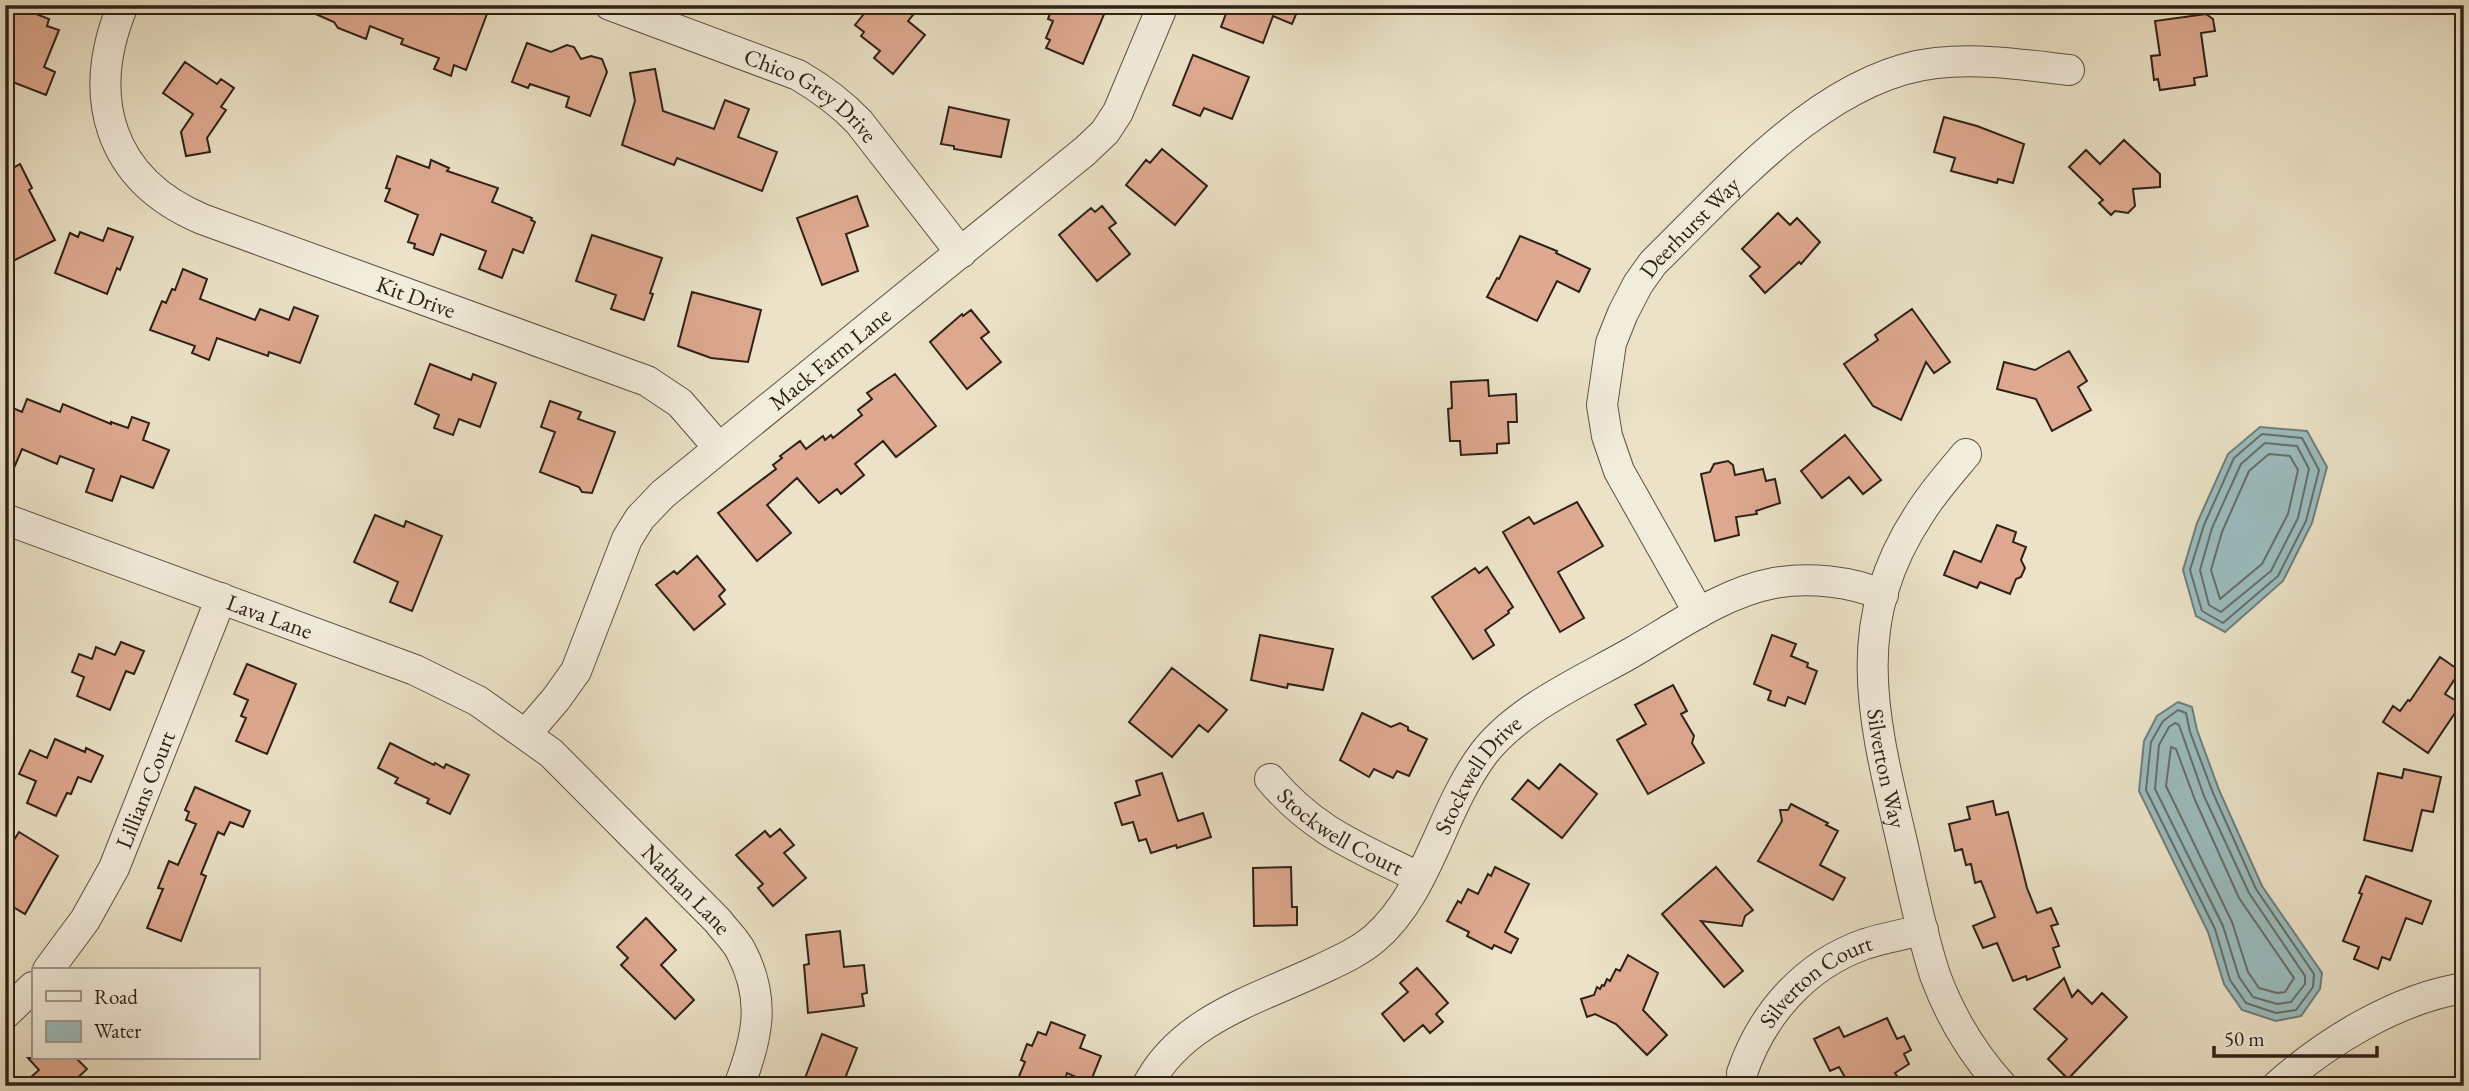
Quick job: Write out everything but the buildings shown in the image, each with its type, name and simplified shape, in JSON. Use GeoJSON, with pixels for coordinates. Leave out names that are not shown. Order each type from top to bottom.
{"type":"FeatureCollection","features":[{"type":"Feature","properties":{"kind":"street","name":"Kit Drive"},"geometry":{"type":"LineString","coordinates":[[123,5],[109,41],[104,71],[104,90],[109,115],[127,159],[143,180],[180,209],[647,381],[680,403],[719,448]]}},
{"type":"Feature","properties":{"kind":"street","name":"Chico Grey Drive"},"geometry":{"type":"LineString","coordinates":[[610,5],[798,75],[820,88],[841,103],[859,122],[961,253]]}},
{"type":"Feature","properties":{"kind":"street","name":"Mack Farm Lane"},"geometry":{"type":"LineString","coordinates":[[526,734],[576,671],[618,558],[640,518],[663,494],[1085,151],[1105,131],[1131,82],[1163,5]]}},
{"type":"Feature","properties":{"kind":"street","name":"Deerhurst Way"},"geometry":{"type":"LineString","coordinates":[[1699,613],[1626,485],[1607,436],[1602,405],[1611,343],[1638,284],[1653,263],[1768,151],[1801,124],[1866,84],[1899,71],[1935,63],[2008,62],[2069,70]]}},
{"type":"Feature","properties":{"kind":"street","name":"Silverton Way"},"geometry":{"type":"LineString","coordinates":[[1966,454],[1912,525],[1893,564],[1882,595],[1872,663],[1875,725],[1929,955],[1945,1002],[1977,1055],[2002,1086]]}},
{"type":"Feature","properties":{"kind":"street","name":"Lava Lane"},"geometry":{"type":"LineString","coordinates":[[5,519],[415,670],[478,701],[526,734]]}},
{"type":"Feature","properties":{"kind":"street","name":"Stockwell Drive"},"geometry":{"type":"LineString","coordinates":[[1147,1086],[1172,1050],[1201,1025],[1345,959],[1371,942],[1395,918],[1473,768],[1494,740],[1534,708],[1699,613],[1743,592],[1774,583],[1798,581],[1841,583],[1882,595]]}},
{"type":"Feature","properties":{"kind":"street","name":"Lillians Court"},"geometry":{"type":"LineString","coordinates":[[49,968],[85,920],[114,868],[221,598]]}},
{"type":"Feature","properties":{"kind":"street","name":"Nathan Lane"},"geometry":{"type":"LineString","coordinates":[[526,734],[566,766],[718,920],[740,949],[754,985],[757,1014],[755,1041],[739,1086]]}},
{"type":"Feature","properties":{"kind":"street","name":"Stockwell Court"},"geometry":{"type":"LineString","coordinates":[[1270,779],[1297,809],[1322,829],[1418,877]]}},
{"type":"Feature","properties":{"kind":"street","name":"Silverton Court"},"geometry":{"type":"LineString","coordinates":[[1742,1073],[1756,1039],[1772,1014],[1808,976],[1857,947],[1923,930]]}},
{"type":"Feature","properties":{"kind":"street"},"geometry":{"type":"LineString","coordinates":[[5,1014],[32,988]]}},
{"type":"Feature","properties":{"kind":"street"},"geometry":{"type":"LineString","coordinates":[[2277,1086],[2318,1053],[2371,1021],[2409,1004],[2464,988]]}},
{"type":"Feature","properties":{"kind":"water"},"geometry":{"type":"Polygon","coordinates":[[[2260,427],[2307,431],[2327,467],[2312,523],[2283,581],[2225,632],[2196,616],[2183,570],[2197,523],[2228,454],[2260,427]]]}},
{"type":"Feature","properties":{"kind":"water"},"geometry":{"type":"Polygon","coordinates":[[[2178,702],[2192,707],[2197,730],[2219,790],[2262,886],[2322,973],[2320,989],[2301,1016],[2276,1021],[2242,1010],[2224,984],[2208,932],[2139,791],[2144,741],[2157,716],[2178,702]]]}}]}
